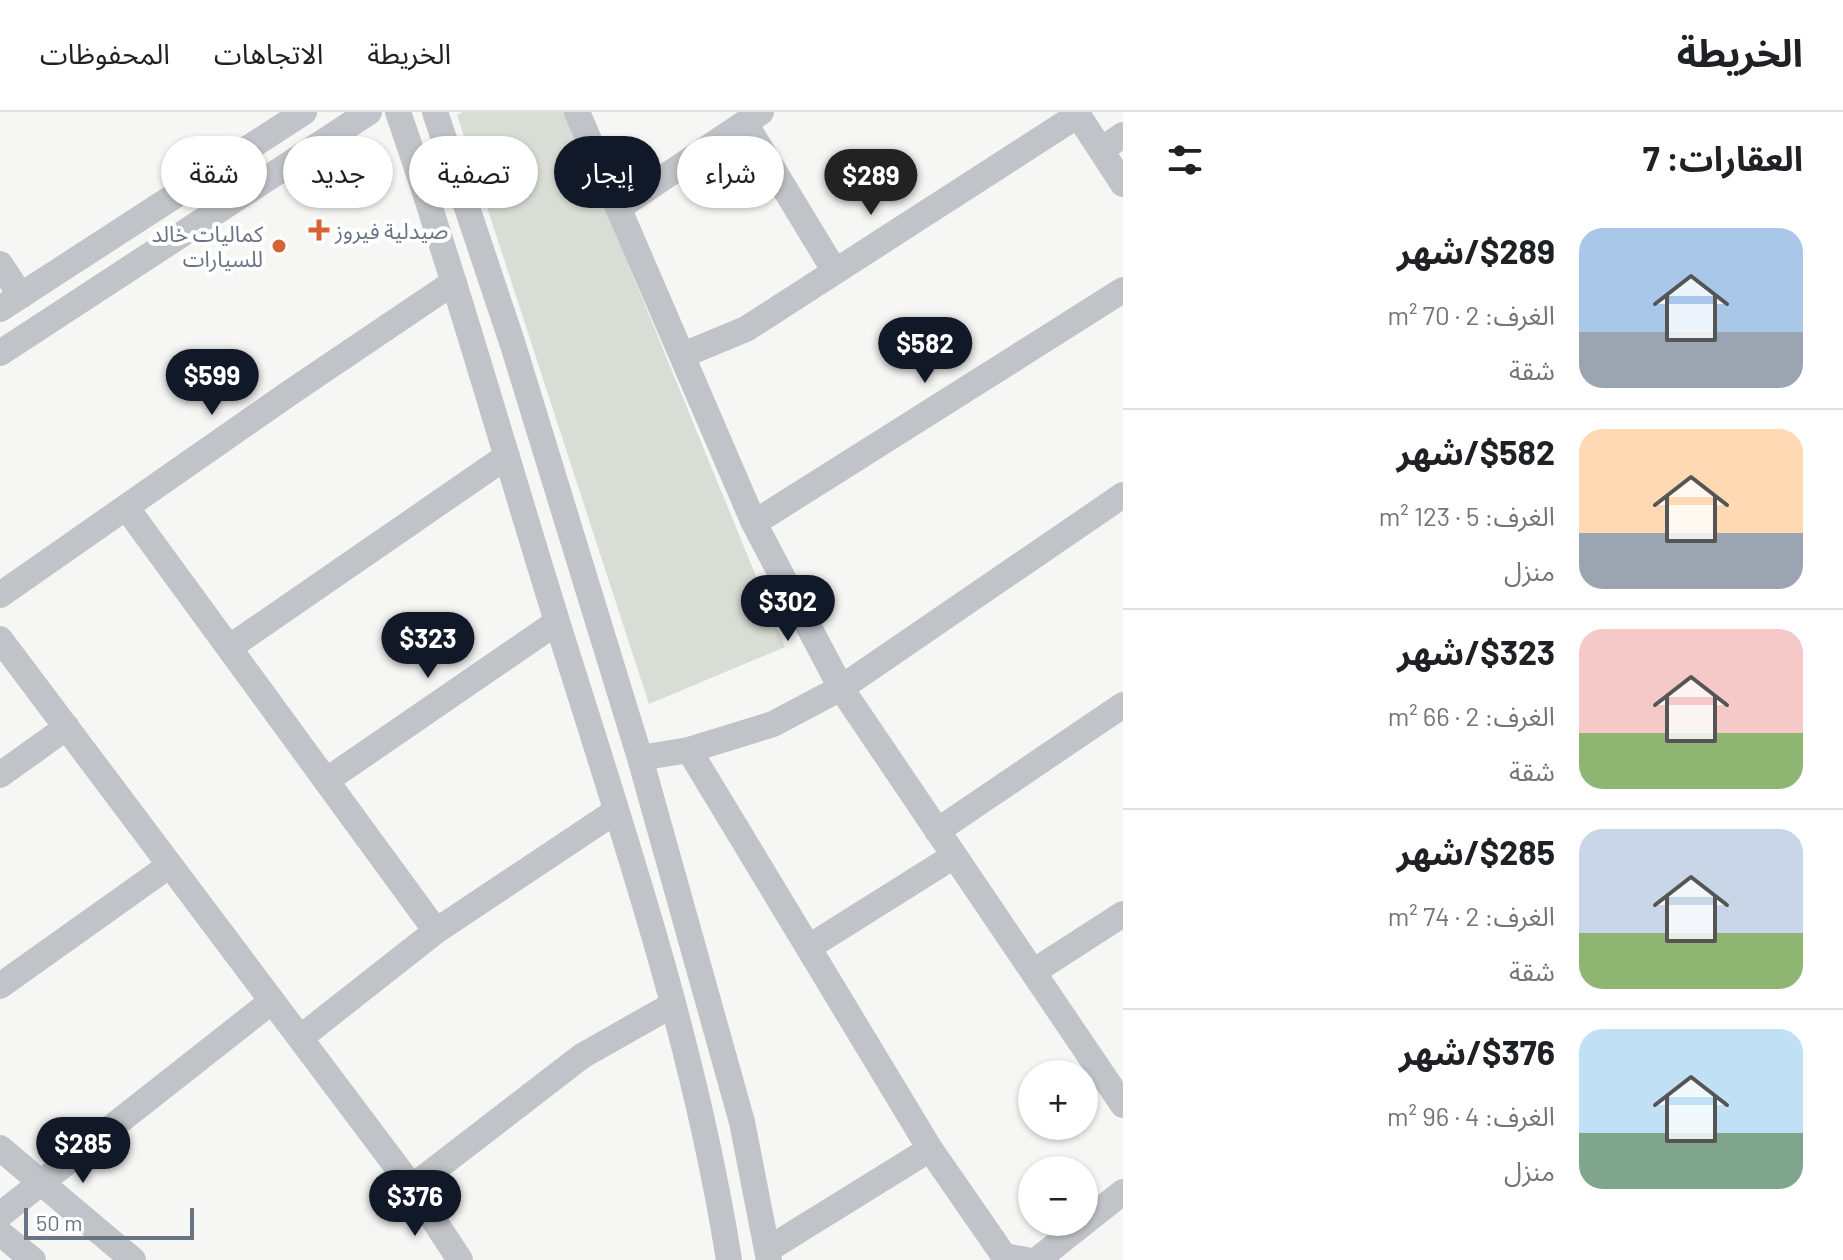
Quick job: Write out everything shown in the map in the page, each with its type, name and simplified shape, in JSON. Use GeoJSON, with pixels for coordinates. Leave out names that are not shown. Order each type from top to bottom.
{"type":"FeatureCollection","features":[{"type":"Feature","properties":{"kind":"street"},"geometry":{"type":"LineString","coordinates":[[0,264],[11,302],[304,112]]}},
{"type":"Feature","properties":{"kind":"street"},"geometry":{"type":"LineString","coordinates":[[0,353],[369,112]]}},
{"type":"Feature","properties":{"kind":"street"},"geometry":{"type":"LineString","coordinates":[[398,112],[454,282],[672,1005],[704,1126],[728,1259]]}},
{"type":"Feature","properties":{"kind":"street"},"geometry":{"type":"LineString","coordinates":[[435,112],[499,300],[640,758],[742,1122],[768,1255],[930,1149]]}},
{"type":"Feature","properties":{"kind":"street"},"geometry":{"type":"LineString","coordinates":[[577,112],[588,136]]}},
{"type":"Feature","properties":{"kind":"street"},"geometry":{"type":"LineString","coordinates":[[683,355],[746,329],[1077,114],[1123,184]]}},
{"type":"Feature","properties":{"kind":"street"},"geometry":{"type":"LineString","coordinates":[[661,179],[753,117],[834,270]]}},
{"type":"Feature","properties":{"kind":"street"},"geometry":{"type":"LineString","coordinates":[[1101,150],[1123,135]]}},
{"type":"Feature","properties":{"kind":"street"},"geometry":{"type":"LineString","coordinates":[[620,208],[754,523],[841,688],[1123,1105]]}},
{"type":"Feature","properties":{"kind":"street"},"geometry":{"type":"LineString","coordinates":[[0,595],[454,282]]}},
{"type":"Feature","properties":{"kind":"street"},"geometry":{"type":"LineString","coordinates":[[754,523],[1123,290]]}},
{"type":"Feature","properties":{"kind":"street"},"geometry":{"type":"LineString","coordinates":[[230,647],[507,456]]}},
{"type":"Feature","properties":{"kind":"street"},"geometry":{"type":"LineString","coordinates":[[640,758],[689,750],[773,724],[841,688],[1123,495]]}},
{"type":"Feature","properties":{"kind":"street"},"geometry":{"type":"LineString","coordinates":[[126,507],[436,931]]}},
{"type":"Feature","properties":{"kind":"street"},"geometry":{"type":"LineString","coordinates":[[327,780],[557,622]]}},
{"type":"Feature","properties":{"kind":"street"},"geometry":{"type":"LineString","coordinates":[[0,639],[412,1187],[460,1260]]}},
{"type":"Feature","properties":{"kind":"street"},"geometry":{"type":"LineString","coordinates":[[937,831],[1123,705]]}},
{"type":"Feature","properties":{"kind":"street"},"geometry":{"type":"LineString","coordinates":[[0,775],[67,727]]}},
{"type":"Feature","properties":{"kind":"street"},"geometry":{"type":"LineString","coordinates":[[689,750],[930,1149],[1004,1256],[1027,1260]]}},
{"type":"Feature","properties":{"kind":"street"},"geometry":{"type":"LineString","coordinates":[[300,1038],[436,931],[616,811]]}},
{"type":"Feature","properties":{"kind":"street"},"geometry":{"type":"LineString","coordinates":[[809,947],[954,856]]}},
{"type":"Feature","properties":{"kind":"street"},"geometry":{"type":"LineString","coordinates":[[0,986],[170,865]]}},
{"type":"Feature","properties":{"kind":"street"},"geometry":{"type":"LineString","coordinates":[[1033,972],[1123,914]]}},
{"type":"Feature","properties":{"kind":"street"},"geometry":{"type":"LineString","coordinates":[[0,1215],[272,1001]]}},
{"type":"Feature","properties":{"kind":"street"},"geometry":{"type":"LineString","coordinates":[[412,1187],[582,1056],[672,1005]]}},
{"type":"Feature","properties":{"kind":"street"},"geometry":{"type":"LineString","coordinates":[[688,1062],[698,1070],[711,1070],[725,1059]]}},
{"type":"Feature","properties":{"kind":"street"},"geometry":{"type":"LineString","coordinates":[[0,1148],[133,1260]]}},
{"type":"Feature","properties":{"kind":"street"},"geometry":{"type":"LineString","coordinates":[[1037,1260],[1123,1192]]}},
{"type":"Feature","properties":{"kind":"street"},"geometry":{"type":"LineString","coordinates":[[0,1233],[33,1260]]}},
{"type":"Feature","properties":{"kind":"shaded area"},"geometry":{"type":"Polygon","coordinates":[[[463,112],[566,112],[576,136],[554,136],[554,208],[605,208],[785,647],[649,704],[487,208],[538,208],[538,136],[464,136],[457,115],[463,112]]]}},
{"type":"Feature","properties":{"kind":"place","name":"صيدلية فيروز"},"geometry":{"type":"Point","coordinates":[319,230]}},
{"type":"Feature","properties":{"kind":"place","name":"كماليات خالد للسيارات"},"geometry":{"type":"Point","coordinates":[279,246]}}]}
